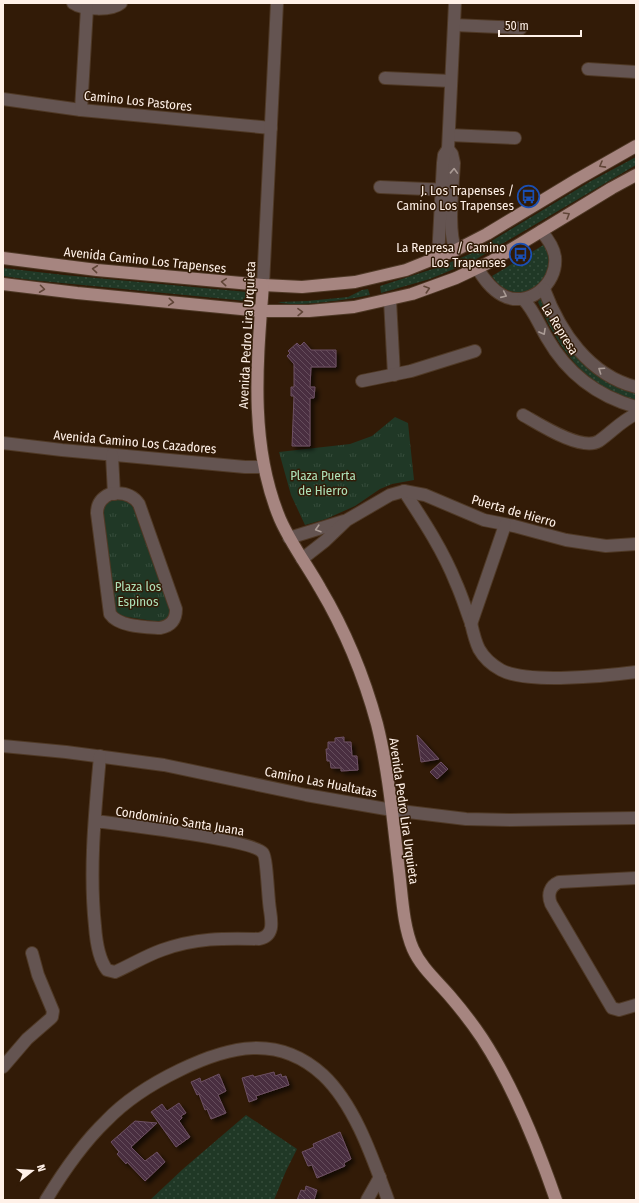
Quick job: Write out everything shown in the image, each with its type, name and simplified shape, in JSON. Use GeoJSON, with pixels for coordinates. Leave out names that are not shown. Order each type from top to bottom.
{"type":"FeatureCollection","features":[{"type":"Feature","properties":{"kind":"main road","name":"Avenida Camino Los Trapenses"},"geometry":{"type":"LineString","coordinates":[[3,258],[82,268],[263,285],[302,286],[355,282],[389,274],[438,258],[456,250],[487,234],[565,186],[636,146]]}},
{"type":"Feature","properties":{"kind":"main road"},"geometry":{"type":"LineString","coordinates":[[3,284],[78,294],[261,311],[309,312],[332,310],[390,300],[435,287],[477,268],[636,175]]}},
{"type":"Feature","properties":{"kind":"main road","name":"Avenida Pedro Lira Urquieta"},"geometry":{"type":"LineString","coordinates":[[263,285],[257,407],[260,446],[264,467],[273,501],[289,538],[319,585],[346,636],[370,701],[381,746],[392,810],[406,923],[412,947],[422,965],[469,1020],[494,1057],[523,1117],[556,1200]]}},
{"type":"Feature","properties":{"kind":"street"},"geometry":{"type":"LineString","coordinates":[[73,3],[87,8],[114,8],[121,3]]}},
{"type":"Feature","properties":{"kind":"street","name":"Avenida Pedro Lira Urquieta"},"geometry":{"type":"LineString","coordinates":[[263,285],[277,3]]}},
{"type":"Feature","properties":{"kind":"street"},"geometry":{"type":"LineString","coordinates":[[438,258],[447,190],[454,163],[452,154],[448,149],[455,3]]}},
{"type":"Feature","properties":{"kind":"street"},"geometry":{"type":"LineString","coordinates":[[81,110],[87,8]]}},
{"type":"Feature","properties":{"kind":"street"},"geometry":{"type":"LineString","coordinates":[[454,26],[521,28]]}},
{"type":"Feature","properties":{"kind":"street"},"geometry":{"type":"LineString","coordinates":[[588,70],[636,72]]}},
{"type":"Feature","properties":{"kind":"street"},"geometry":{"type":"LineString","coordinates":[[385,78],[452,81]]}},
{"type":"Feature","properties":{"kind":"street","name":"Camino Los Pastores"},"geometry":{"type":"LineString","coordinates":[[3,99],[81,110],[271,128]]}},
{"type":"Feature","properties":{"kind":"street"},"geometry":{"type":"LineString","coordinates":[[449,135],[515,138]]}},
{"type":"Feature","properties":{"kind":"street"},"geometry":{"type":"LineString","coordinates":[[380,187],[447,190]]}},
{"type":"Feature","properties":{"kind":"street"},"geometry":{"type":"LineString","coordinates":[[447,190],[451,233],[456,250]]}},
{"type":"Feature","properties":{"kind":"street","name":"La Represa"},"geometry":{"type":"LineString","coordinates":[[477,268],[490,286],[502,296],[523,299],[537,294],[544,289],[552,277],[555,258],[551,243],[542,230]]}},
{"type":"Feature","properties":{"kind":"street","name":"La Represa"},"geometry":{"type":"LineString","coordinates":[[544,289],[562,327],[582,354],[599,370],[617,380],[635,385]]}},
{"type":"Feature","properties":{"kind":"street","name":"La Represa"},"geometry":{"type":"LineString","coordinates":[[523,299],[531,309],[552,347],[565,365],[594,389],[611,398],[636,407]]}},
{"type":"Feature","properties":{"kind":"street"},"geometry":{"type":"LineString","coordinates":[[390,300],[394,375]]}},
{"type":"Feature","properties":{"kind":"street"},"geometry":{"type":"LineString","coordinates":[[362,381],[394,375],[475,351]]}},
{"type":"Feature","properties":{"kind":"street"},"geometry":{"type":"LineString","coordinates":[[611,398],[619,411],[622,422]]}},
{"type":"Feature","properties":{"kind":"street"},"geometry":{"type":"LineString","coordinates":[[523,415],[573,441],[586,444],[597,442],[622,422],[636,414]]}},
{"type":"Feature","properties":{"kind":"street","name":"Avenida Camino Los Cazadores"},"geometry":{"type":"LineString","coordinates":[[3,443],[246,467],[264,467]]}},
{"type":"Feature","properties":{"kind":"street"},"geometry":{"type":"LineString","coordinates":[[112,454],[114,494]]}},
{"type":"Feature","properties":{"kind":"street"},"geometry":{"type":"LineString","coordinates":[[302,559],[348,520],[390,495],[404,491],[450,568],[471,624],[476,642],[482,654],[493,665],[508,673],[518,676],[541,677],[602,675],[636,672]]}},
{"type":"Feature","properties":{"kind":"street","name":"Puerta de Hierro"},"geometry":{"type":"LineString","coordinates":[[404,491],[425,495],[484,520],[566,540],[588,545],[610,546],[636,544]]}},
{"type":"Feature","properties":{"kind":"street"},"geometry":{"type":"LineString","coordinates":[[114,494],[129,495],[136,500],[141,509],[176,609],[173,622],[165,628],[122,623],[115,620],[110,614],[96,513],[99,502],[103,498],[114,494]]}},
{"type":"Feature","properties":{"kind":"street"},"geometry":{"type":"LineString","coordinates":[[289,538],[348,520]]}},
{"type":"Feature","properties":{"kind":"street"},"geometry":{"type":"LineString","coordinates":[[471,624],[505,524]]}},
{"type":"Feature","properties":{"kind":"street","name":"Camino Las Hualtatas"},"geometry":{"type":"LineString","coordinates":[[3,746],[100,756],[190,770],[306,795],[392,810],[466,819],[636,818]]}},
{"type":"Feature","properties":{"kind":"street","name":"Condominio Santa Juana"},"geometry":{"type":"LineString","coordinates":[[95,821],[146,827],[207,837],[261,850],[266,860],[268,893],[272,921],[270,933],[263,938],[258,939],[216,938],[187,943],[160,951],[115,972],[109,971],[105,968],[98,946],[93,910],[92,870],[95,821],[100,756]]}},
{"type":"Feature","properties":{"kind":"street"},"geometry":{"type":"LineString","coordinates":[[636,878],[559,882],[552,886],[549,897],[551,904],[612,1008],[619,1010],[636,1006]]}},
{"type":"Feature","properties":{"kind":"street"},"geometry":{"type":"LineString","coordinates":[[3,1067],[19,1048],[50,1019],[53,1014],[38,975],[32,953]]}},
{"type":"Feature","properties":{"kind":"street"},"geometry":{"type":"LineString","coordinates":[[46,1200],[70,1163],[95,1132],[111,1115],[133,1097],[165,1077],[212,1056],[233,1050],[251,1048],[272,1049],[293,1056],[308,1064],[323,1075],[336,1090],[358,1126],[380,1177],[388,1200]]}},
{"type":"Feature","properties":{"kind":"street"},"geometry":{"type":"LineString","coordinates":[[367,1200],[380,1177]]}},
{"type":"Feature","properties":{"kind":"green space"},"geometry":{"type":"Polygon","coordinates":[[[636,157],[636,165],[473,261],[430,279],[381,293],[380,286],[439,267],[470,254],[591,181],[636,157]]]}},
{"type":"Feature","properties":{"kind":"green space"},"geometry":{"type":"Polygon","coordinates":[[[545,244],[550,254],[549,268],[545,278],[538,285],[529,290],[519,292],[510,291],[500,285],[492,276],[545,244]]]}},
{"type":"Feature","properties":{"kind":"green space"},"geometry":{"type":"Polygon","coordinates":[[[3,268],[247,292],[246,301],[31,280],[3,276],[3,268]]]}},
{"type":"Feature","properties":{"kind":"green space"},"geometry":{"type":"Polygon","coordinates":[[[368,289],[370,295],[337,301],[296,304],[278,302],[348,297],[362,290],[368,289]]]}},
{"type":"Feature","properties":{"kind":"green space"},"geometry":{"type":"Polygon","coordinates":[[[541,298],[545,300],[614,384],[636,394],[636,400],[618,394],[602,386],[575,364],[564,350],[546,319],[538,302],[541,298]]]}},
{"type":"Feature","properties":{"kind":"green space","name":"Plaza Puerta de Hierro"},"geometry":{"type":"Polygon","coordinates":[[[395,417],[408,423],[414,480],[392,484],[380,489],[355,506],[326,519],[305,525],[291,495],[279,452],[350,444],[372,436],[395,417]]]}},
{"type":"Feature","properties":{"kind":"green space","name":"Plaza los Espinos"},"geometry":{"type":"Polygon","coordinates":[[[110,500],[125,501],[133,507],[169,607],[169,616],[165,621],[160,622],[121,616],[115,610],[102,509],[104,503],[110,500]]]}},
{"type":"Feature","properties":{"kind":"green space"},"geometry":{"type":"Polygon","coordinates":[[[246,1115],[297,1149],[274,1200],[150,1200],[183,1169],[246,1115]]]}},
{"type":"Feature","properties":{"kind":"building"},"geometry":{"type":"Polygon","coordinates":[[[304,342],[311,350],[336,350],[336,367],[311,367],[310,387],[315,387],[314,398],[310,398],[310,446],[292,446],[294,396],[291,396],[291,387],[294,387],[294,364],[287,356],[290,353],[288,351],[297,343],[300,346],[304,342]]]}},
{"type":"Feature","properties":{"kind":"building"},"geometry":{"type":"Polygon","coordinates":[[[417,735],[439,759],[421,762],[417,735]]]}},
{"type":"Feature","properties":{"kind":"building"},"geometry":{"type":"Polygon","coordinates":[[[344,737],[344,742],[351,742],[352,756],[357,756],[358,770],[341,771],[341,768],[331,768],[330,761],[327,761],[326,749],[328,749],[328,742],[335,742],[335,738],[344,737]]]}},
{"type":"Feature","properties":{"kind":"building"},"geometry":{"type":"Polygon","coordinates":[[[441,762],[448,769],[437,779],[430,772],[441,762]]]}},
{"type":"Feature","properties":{"kind":"building"},"geometry":{"type":"Polygon","coordinates":[[[274,1072],[275,1076],[281,1074],[282,1077],[286,1076],[289,1085],[256,1096],[257,1099],[249,1102],[242,1078],[253,1075],[254,1077],[274,1072]]]}},
{"type":"Feature","properties":{"kind":"building"},"geometry":{"type":"Polygon","coordinates":[[[219,1074],[226,1091],[218,1095],[226,1113],[211,1119],[207,1109],[205,1110],[199,1094],[197,1095],[191,1082],[200,1078],[201,1082],[219,1074]]]}},
{"type":"Feature","properties":{"kind":"building"},"geometry":{"type":"Polygon","coordinates":[[[179,1103],[186,1113],[181,1116],[182,1118],[179,1121],[190,1137],[176,1147],[151,1112],[162,1104],[167,1111],[179,1103]]]}},
{"type":"Feature","properties":{"kind":"building"},"geometry":{"type":"Polygon","coordinates":[[[135,1121],[157,1123],[131,1147],[145,1161],[157,1152],[165,1162],[145,1181],[117,1154],[119,1152],[111,1142],[135,1121]]]}},
{"type":"Feature","properties":{"kind":"building"},"geometry":{"type":"Polygon","coordinates":[[[340,1132],[351,1159],[344,1163],[345,1166],[317,1178],[312,1165],[308,1166],[302,1152],[314,1147],[313,1144],[340,1132]]]}},
{"type":"Feature","properties":{"kind":"building"},"geometry":{"type":"Polygon","coordinates":[[[306,1186],[317,1190],[314,1200],[297,1200],[301,1190],[305,1191],[306,1186]]]}},
{"type":"Feature","properties":{"kind":"place","name":"J. Los Trapenses / Camino Los Trapenses"},"geometry":{"type":"Point","coordinates":[529,197]}},
{"type":"Feature","properties":{"kind":"place","name":"La Represa / Camino Los Trapenses"},"geometry":{"type":"Point","coordinates":[521,254]}}]}
